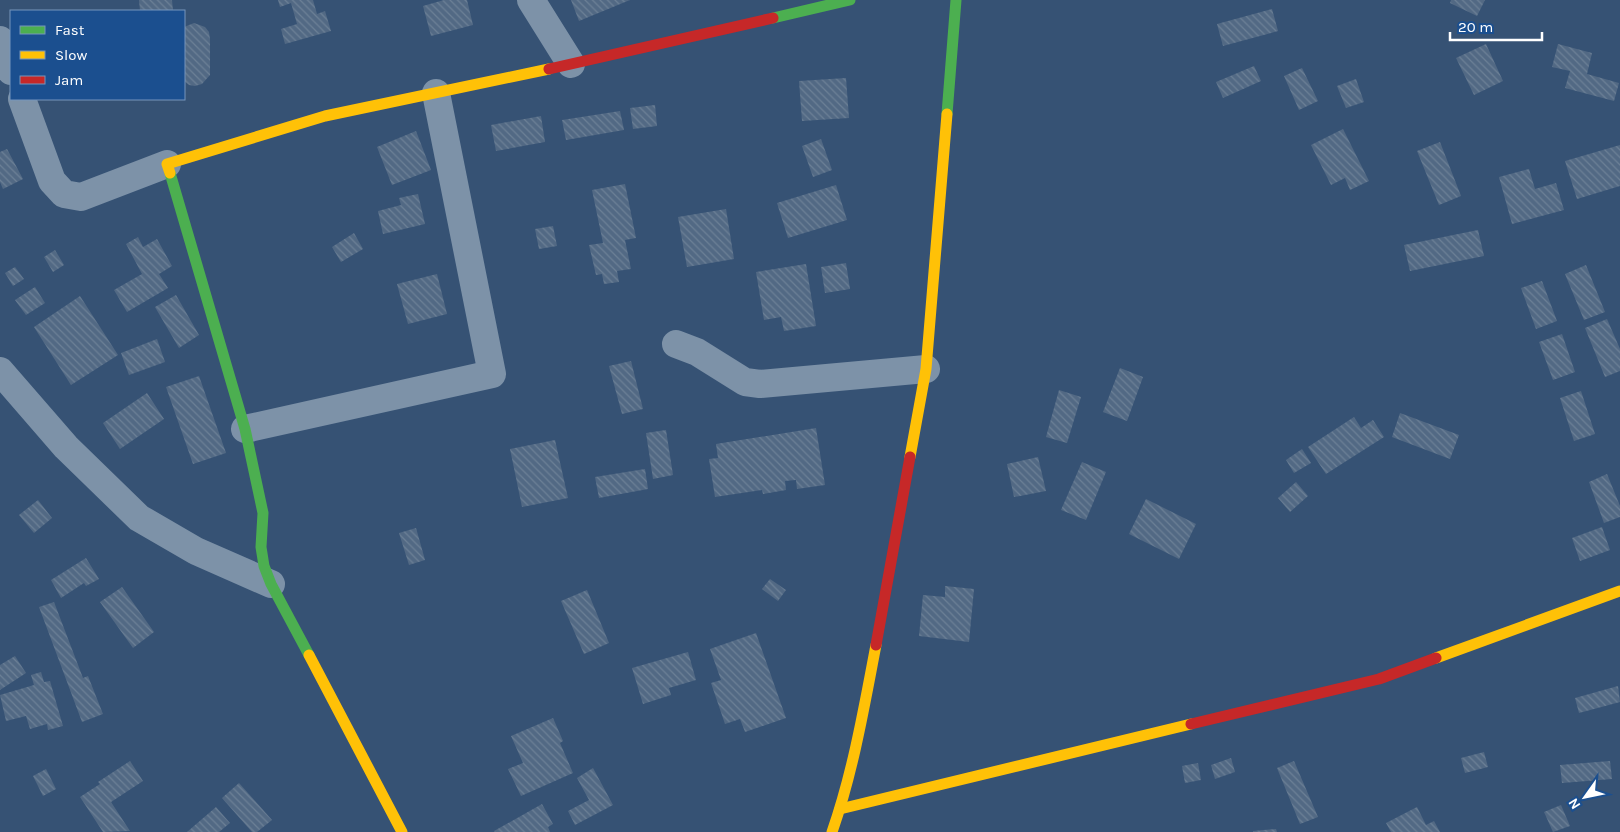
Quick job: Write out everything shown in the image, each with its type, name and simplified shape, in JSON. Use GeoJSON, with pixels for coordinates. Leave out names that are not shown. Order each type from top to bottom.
{"type":"FeatureCollection","features":[{"type":"Feature","properties":{"kind":"street"},"geometry":{"type":"LineString","coordinates":[[531,0],[571,64]]}},
{"type":"Feature","properties":{"kind":"street"},"geometry":{"type":"LineString","coordinates":[[22,100],[52,181],[64,194],[82,197],[167,164],[325,116],[571,64],[850,0]]}},
{"type":"Feature","properties":{"kind":"street"},"geometry":{"type":"LineString","coordinates":[[832,832],[840,809],[862,721],[926,369],[956,0]]}},
{"type":"Feature","properties":{"kind":"street"},"geometry":{"type":"LineString","coordinates":[[0,40],[10,68]]}},
{"type":"Feature","properties":{"kind":"street"},"geometry":{"type":"LineString","coordinates":[[245,429],[492,374],[436,93]]}},
{"type":"Feature","properties":{"kind":"street"},"geometry":{"type":"LineString","coordinates":[[167,164],[245,429],[263,513],[261,547],[264,566],[271,584],[402,832]]}},
{"type":"Feature","properties":{"kind":"street"},"geometry":{"type":"LineString","coordinates":[[676,344],[697,352],[745,382],[760,384],[926,369]]}},
{"type":"Feature","properties":{"kind":"street"},"geometry":{"type":"LineString","coordinates":[[0,371],[66,447],[139,518],[196,551],[271,584]]}},
{"type":"Feature","properties":{"kind":"street"},"geometry":{"type":"LineString","coordinates":[[840,809],[1378,679],[1620,590]]}},
{"type":"Feature","properties":{"kind":"building"},"geometry":{"type":"Polygon","coordinates":[[[139,0],[172,0],[173,10],[140,10],[139,0]]]}},
{"type":"Feature","properties":{"kind":"building"},"geometry":{"type":"Polygon","coordinates":[[[278,0],[313,0],[317,14],[325,11],[331,31],[285,44],[281,29],[297,24],[291,3],[280,7],[278,0]]]}},
{"type":"Feature","properties":{"kind":"building"},"geometry":{"type":"Polygon","coordinates":[[[444,0],[467,0],[473,25],[431,36],[423,6],[444,0]]]}},
{"type":"Feature","properties":{"kind":"building"},"geometry":{"type":"Polygon","coordinates":[[[571,0],[630,0],[579,21],[571,0]]]}},
{"type":"Feature","properties":{"kind":"building"},"geometry":{"type":"Polygon","coordinates":[[[1451,0],[1485,0],[1477,16],[1450,3],[1451,0]]]}},
{"type":"Feature","properties":{"kind":"building"},"geometry":{"type":"Polygon","coordinates":[[[1272,9],[1278,31],[1223,46],[1217,24],[1272,9]]]}},
{"type":"Feature","properties":{"kind":"building"},"geometry":{"type":"Polygon","coordinates":[[[194,23],[205,27],[209,32],[210,75],[202,84],[195,86],[185,82],[185,27],[194,23]]]}},
{"type":"Feature","properties":{"kind":"building"},"geometry":{"type":"Polygon","coordinates":[[[1486,44],[1503,81],[1474,95],[1456,58],[1486,44]]]}},
{"type":"Feature","properties":{"kind":"building"},"geometry":{"type":"Polygon","coordinates":[[[1558,44],[1592,53],[1587,74],[1619,83],[1614,101],[1565,88],[1570,71],[1552,67],[1558,44]]]}},
{"type":"Feature","properties":{"kind":"building"},"geometry":{"type":"Polygon","coordinates":[[[1254,66],[1261,81],[1223,98],[1216,82],[1254,66]]]}},
{"type":"Feature","properties":{"kind":"building"},"geometry":{"type":"Polygon","coordinates":[[[1302,68],[1318,101],[1299,110],[1284,76],[1302,68]]]}},
{"type":"Feature","properties":{"kind":"building"},"geometry":{"type":"Polygon","coordinates":[[[846,78],[849,118],[802,121],[799,81],[846,78]]]}},
{"type":"Feature","properties":{"kind":"building"},"geometry":{"type":"Polygon","coordinates":[[[1356,79],[1364,102],[1346,108],[1337,86],[1356,79]]]}},
{"type":"Feature","properties":{"kind":"building"},"geometry":{"type":"Polygon","coordinates":[[[655,105],[657,126],[633,129],[630,108],[655,105]]]}},
{"type":"Feature","properties":{"kind":"building"},"geometry":{"type":"Polygon","coordinates":[[[620,111],[624,130],[566,140],[562,120],[620,111]]]}},
{"type":"Feature","properties":{"kind":"building"},"geometry":{"type":"Polygon","coordinates":[[[541,116],[545,142],[496,151],[491,125],[541,116]]]}},
{"type":"Feature","properties":{"kind":"building"},"geometry":{"type":"Polygon","coordinates":[[[1343,129],[1369,181],[1350,190],[1345,178],[1331,185],[1311,145],[1343,129]]]}},
{"type":"Feature","properties":{"kind":"building"},"geometry":{"type":"Polygon","coordinates":[[[416,131],[431,170],[392,185],[377,147],[416,131]]]}},
{"type":"Feature","properties":{"kind":"building"},"geometry":{"type":"Polygon","coordinates":[[[821,139],[832,170],[813,177],[802,146],[821,139]]]}},
{"type":"Feature","properties":{"kind":"building"},"geometry":{"type":"Polygon","coordinates":[[[1440,142],[1461,196],[1439,205],[1417,151],[1440,142]]]}},
{"type":"Feature","properties":{"kind":"building"},"geometry":{"type":"Polygon","coordinates":[[[1620,145],[1620,186],[1577,199],[1565,161],[1620,145]]]}},
{"type":"Feature","properties":{"kind":"building"},"geometry":{"type":"Polygon","coordinates":[[[7,149],[23,179],[3,189],[0,182],[0,152],[7,149]]]}},
{"type":"Feature","properties":{"kind":"building"},"geometry":{"type":"Polygon","coordinates":[[[1529,169],[1535,189],[1556,183],[1564,210],[1512,224],[1499,177],[1529,169]]]}},
{"type":"Feature","properties":{"kind":"building"},"geometry":{"type":"Polygon","coordinates":[[[625,184],[636,238],[625,240],[631,269],[617,271],[619,282],[604,284],[602,274],[596,275],[589,245],[603,243],[592,190],[625,184]]]}},
{"type":"Feature","properties":{"kind":"building"},"geometry":{"type":"Polygon","coordinates":[[[836,185],[847,220],[788,238],[777,203],[836,185]]]}},
{"type":"Feature","properties":{"kind":"building"},"geometry":{"type":"Polygon","coordinates":[[[418,194],[425,224],[383,234],[378,211],[401,205],[399,198],[418,194]]]}},
{"type":"Feature","properties":{"kind":"building"},"geometry":{"type":"Polygon","coordinates":[[[726,209],[734,259],[687,267],[678,217],[726,209]]]}},
{"type":"Feature","properties":{"kind":"building"},"geometry":{"type":"Polygon","coordinates":[[[553,226],[557,246],[539,249],[535,229],[553,226]]]}},
{"type":"Feature","properties":{"kind":"building"},"geometry":{"type":"Polygon","coordinates":[[[1478,230],[1484,256],[1410,271],[1404,245],[1478,230]]]}},
{"type":"Feature","properties":{"kind":"building"},"geometry":{"type":"Polygon","coordinates":[[[354,233],[363,249],[341,262],[332,247],[354,233]]]}},
{"type":"Feature","properties":{"kind":"building"},"geometry":{"type":"Polygon","coordinates":[[[138,237],[143,247],[157,239],[172,266],[159,274],[168,288],[127,312],[114,290],[142,274],[126,244],[138,237]]]}},
{"type":"Feature","properties":{"kind":"building"},"geometry":{"type":"Polygon","coordinates":[[[55,250],[64,265],[53,272],[44,257],[55,250]]]}},
{"type":"Feature","properties":{"kind":"building"},"geometry":{"type":"Polygon","coordinates":[[[846,263],[850,289],[825,293],[821,267],[846,263]]]}},
{"type":"Feature","properties":{"kind":"building"},"geometry":{"type":"Polygon","coordinates":[[[806,264],[816,326],[784,331],[781,317],[764,320],[756,272],[806,264]]]}},
{"type":"Feature","properties":{"kind":"building"},"geometry":{"type":"Polygon","coordinates":[[[1586,265],[1605,312],[1584,320],[1565,274],[1586,265]]]}},
{"type":"Feature","properties":{"kind":"building"},"geometry":{"type":"Polygon","coordinates":[[[15,267],[24,279],[13,286],[5,273],[15,267]]]}},
{"type":"Feature","properties":{"kind":"building"},"geometry":{"type":"Polygon","coordinates":[[[437,274],[447,314],[408,324],[397,284],[437,274]]]}},
{"type":"Feature","properties":{"kind":"building"},"geometry":{"type":"Polygon","coordinates":[[[1542,281],[1557,321],[1536,329],[1521,288],[1542,281]]]}},
{"type":"Feature","properties":{"kind":"building"},"geometry":{"type":"Polygon","coordinates":[[[35,287],[45,303],[26,315],[15,300],[35,287]]]}},
{"type":"Feature","properties":{"kind":"building"},"geometry":{"type":"Polygon","coordinates":[[[176,295],[199,335],[179,348],[155,307],[176,295]]]}},
{"type":"Feature","properties":{"kind":"building"},"geometry":{"type":"Polygon","coordinates":[[[80,296],[118,355],[71,385],[34,327],[80,296]]]}},
{"type":"Feature","properties":{"kind":"building"},"geometry":{"type":"Polygon","coordinates":[[[1607,319],[1620,349],[1620,371],[1605,377],[1585,328],[1607,319]]]}},
{"type":"Feature","properties":{"kind":"building"},"geometry":{"type":"Polygon","coordinates":[[[1562,334],[1575,372],[1553,380],[1539,342],[1562,334]]]}},
{"type":"Feature","properties":{"kind":"building"},"geometry":{"type":"Polygon","coordinates":[[[157,339],[165,362],[129,375],[121,353],[157,339]]]}},
{"type":"Feature","properties":{"kind":"building"},"geometry":{"type":"Polygon","coordinates":[[[631,361],[643,409],[622,414],[609,366],[631,361]]]}},
{"type":"Feature","properties":{"kind":"building"},"geometry":{"type":"Polygon","coordinates":[[[1120,368],[1143,377],[1127,421],[1103,412],[1120,368]]]}},
{"type":"Feature","properties":{"kind":"building"},"geometry":{"type":"Polygon","coordinates":[[[199,376],[226,453],[193,464],[166,387],[199,376]]]}},
{"type":"Feature","properties":{"kind":"building"},"geometry":{"type":"Polygon","coordinates":[[[1059,390],[1081,397],[1067,443],[1046,437],[1059,390]]]}},
{"type":"Feature","properties":{"kind":"building"},"geometry":{"type":"Polygon","coordinates":[[[1581,391],[1595,434],[1574,441],[1560,398],[1581,391]]]}},
{"type":"Feature","properties":{"kind":"building"},"geometry":{"type":"Polygon","coordinates":[[[147,393],[164,419],[120,449],[103,423],[147,393]]]}},
{"type":"Feature","properties":{"kind":"building"},"geometry":{"type":"Polygon","coordinates":[[[1400,413],[1459,435],[1450,459],[1392,437],[1400,413]]]}},
{"type":"Feature","properties":{"kind":"building"},"geometry":{"type":"Polygon","coordinates":[[[1354,417],[1361,428],[1373,420],[1384,437],[1326,474],[1308,447],[1354,417]]]}},
{"type":"Feature","properties":{"kind":"building"},"geometry":{"type":"Polygon","coordinates":[[[816,428],[825,485],[797,489],[796,480],[785,481],[786,490],[763,494],[762,490],[715,497],[709,459],[718,458],[716,444],[816,428]]]}},
{"type":"Feature","properties":{"kind":"building"},"geometry":{"type":"Polygon","coordinates":[[[666,430],[673,475],[653,479],[646,433],[666,430]]]}},
{"type":"Feature","properties":{"kind":"building"},"geometry":{"type":"Polygon","coordinates":[[[555,440],[568,498],[522,507],[510,449],[555,440]]]}},
{"type":"Feature","properties":{"kind":"building"},"geometry":{"type":"Polygon","coordinates":[[[1302,449],[1311,463],[1294,473],[1286,460],[1302,449]]]}},
{"type":"Feature","properties":{"kind":"building"},"geometry":{"type":"Polygon","coordinates":[[[1038,457],[1046,491],[1014,497],[1007,464],[1038,457]]]}},
{"type":"Feature","properties":{"kind":"building"},"geometry":{"type":"Polygon","coordinates":[[[1082,462],[1106,472],[1086,520],[1061,510],[1082,462]]]}},
{"type":"Feature","properties":{"kind":"building"},"geometry":{"type":"Polygon","coordinates":[[[645,469],[648,489],[599,498],[595,477],[645,469]]]}},
{"type":"Feature","properties":{"kind":"building"},"geometry":{"type":"Polygon","coordinates":[[[1607,474],[1620,506],[1620,517],[1604,523],[1589,482],[1607,474]]]}},
{"type":"Feature","properties":{"kind":"building"},"geometry":{"type":"Polygon","coordinates":[[[1296,482],[1308,496],[1290,512],[1278,498],[1296,482]]]}},
{"type":"Feature","properties":{"kind":"building"},"geometry":{"type":"Polygon","coordinates":[[[1146,499],[1196,524],[1179,559],[1129,534],[1146,499]]]}},
{"type":"Feature","properties":{"kind":"building"},"geometry":{"type":"Polygon","coordinates":[[[38,500],[52,518],[34,533],[19,515],[38,500]]]}},
{"type":"Feature","properties":{"kind":"building"},"geometry":{"type":"Polygon","coordinates":[[[1602,527],[1610,550],[1580,561],[1572,538],[1602,527]]]}},
{"type":"Feature","properties":{"kind":"building"},"geometry":{"type":"Polygon","coordinates":[[[416,528],[425,560],[409,565],[399,533],[416,528]]]}},
{"type":"Feature","properties":{"kind":"building"},"geometry":{"type":"Polygon","coordinates":[[[86,558],[99,579],[86,586],[84,583],[61,598],[51,580],[86,558]]]}},
{"type":"Feature","properties":{"kind":"building"},"geometry":{"type":"Polygon","coordinates":[[[770,579],[786,590],[778,601],[762,589],[770,579]]]}},
{"type":"Feature","properties":{"kind":"building"},"geometry":{"type":"Polygon","coordinates":[[[945,586],[974,589],[969,642],[919,636],[923,595],[945,597],[945,586]]]}},
{"type":"Feature","properties":{"kind":"building"},"geometry":{"type":"Polygon","coordinates":[[[122,587],[154,632],[133,648],[100,602],[122,587]]]}},
{"type":"Feature","properties":{"kind":"building"},"geometry":{"type":"Polygon","coordinates":[[[587,590],[609,643],[584,654],[561,601],[587,590]]]}},
{"type":"Feature","properties":{"kind":"building"},"geometry":{"type":"Polygon","coordinates":[[[54,602],[83,678],[88,676],[103,714],[82,722],[39,607],[54,602]]]}},
{"type":"Feature","properties":{"kind":"building"},"geometry":{"type":"Polygon","coordinates":[[[756,633],[786,718],[745,732],[740,719],[725,724],[711,683],[721,680],[710,649],[756,633]]]}},
{"type":"Feature","properties":{"kind":"building"},"geometry":{"type":"Polygon","coordinates":[[[688,652],[696,680],[669,688],[671,695],[643,704],[632,668],[688,652]]]}},
{"type":"Feature","properties":{"kind":"building"},"geometry":{"type":"Polygon","coordinates":[[[15,656],[26,673],[0,690],[0,665],[15,656]]]}},
{"type":"Feature","properties":{"kind":"building"},"geometry":{"type":"Polygon","coordinates":[[[41,672],[44,682],[50,681],[63,726],[48,730],[47,724],[30,729],[26,716],[6,721],[0,695],[34,685],[31,675],[41,672]]]}},
{"type":"Feature","properties":{"kind":"building"},"geometry":{"type":"Polygon","coordinates":[[[1618,686],[1620,702],[1579,713],[1575,698],[1618,686]]]}},
{"type":"Feature","properties":{"kind":"building"},"geometry":{"type":"Polygon","coordinates":[[[553,718],[563,741],[560,743],[573,773],[521,796],[508,769],[523,763],[511,736],[553,718]]]}},
{"type":"Feature","properties":{"kind":"building"},"geometry":{"type":"Polygon","coordinates":[[[1484,752],[1488,767],[1465,773],[1461,758],[1484,752]]]}},
{"type":"Feature","properties":{"kind":"building"},"geometry":{"type":"Polygon","coordinates":[[[1231,758],[1235,772],[1215,779],[1211,765],[1231,758]]]}},
{"type":"Feature","properties":{"kind":"building"},"geometry":{"type":"Polygon","coordinates":[[[130,761],[143,781],[111,802],[130,831],[103,832],[80,797],[100,784],[98,782],[130,761]]]}},
{"type":"Feature","properties":{"kind":"building"},"geometry":{"type":"Polygon","coordinates":[[[1294,761],[1318,817],[1300,824],[1277,768],[1294,761]]]}},
{"type":"Feature","properties":{"kind":"building"},"geometry":{"type":"Polygon","coordinates":[[[1610,761],[1612,779],[1562,783],[1560,765],[1610,761]]]}},
{"type":"Feature","properties":{"kind":"building"},"geometry":{"type":"Polygon","coordinates":[[[1198,763],[1201,780],[1185,783],[1182,766],[1198,763]]]}},
{"type":"Feature","properties":{"kind":"building"},"geometry":{"type":"Polygon","coordinates":[[[593,768],[613,805],[575,825],[568,811],[589,800],[577,778],[593,768]]]}},
{"type":"Feature","properties":{"kind":"building"},"geometry":{"type":"Polygon","coordinates":[[[46,769],[56,789],[43,796],[33,776],[46,769]]]}},
{"type":"Feature","properties":{"kind":"building"},"geometry":{"type":"Polygon","coordinates":[[[239,783],[272,820],[257,832],[252,832],[222,798],[239,783]]]}},
{"type":"Feature","properties":{"kind":"building"},"geometry":{"type":"Polygon","coordinates":[[[542,804],[553,824],[548,827],[550,832],[494,831],[542,804]]]}},
{"type":"Feature","properties":{"kind":"building"},"geometry":{"type":"Polygon","coordinates":[[[1561,805],[1570,826],[1553,832],[1544,812],[1561,805]]]}},
{"type":"Feature","properties":{"kind":"building"},"geometry":{"type":"Polygon","coordinates":[[[216,807],[230,823],[219,832],[187,832],[216,807]]]}},
{"type":"Feature","properties":{"kind":"building"},"geometry":{"type":"Polygon","coordinates":[[[1417,807],[1426,825],[1434,821],[1440,832],[1391,832],[1386,823],[1417,807]]]}},
{"type":"Feature","properties":{"kind":"building"},"geometry":{"type":"Polygon","coordinates":[[[1276,829],[1277,832],[1253,832],[1253,831],[1276,829]]]}},
{"type":"Feature","properties":{"kind":"traffic: fast"},"geometry":{"type":"LineString","coordinates":[[773,18],[850,0]]}},
{"type":"Feature","properties":{"kind":"traffic: fast"},"geometry":{"type":"LineString","coordinates":[[947,114],[956,0]]}},
{"type":"Feature","properties":{"kind":"traffic: fast"},"geometry":{"type":"LineString","coordinates":[[170,173],[245,429],[263,513],[261,547],[264,566],[271,584],[309,655]]}},
{"type":"Feature","properties":{"kind":"traffic: slow"},"geometry":{"type":"LineString","coordinates":[[170,173],[167,164],[325,116],[549,69]]}},
{"type":"Feature","properties":{"kind":"traffic: slow"},"geometry":{"type":"LineString","coordinates":[[910,457],[926,369],[947,114]]}},
{"type":"Feature","properties":{"kind":"traffic: slow"},"geometry":{"type":"LineString","coordinates":[[1436,658],[1620,591]]}},
{"type":"Feature","properties":{"kind":"traffic: slow"},"geometry":{"type":"LineString","coordinates":[[832,832],[852,763],[876,645]]}},
{"type":"Feature","properties":{"kind":"traffic: slow"},"geometry":{"type":"LineString","coordinates":[[309,655],[402,832]]}},
{"type":"Feature","properties":{"kind":"traffic: slow"},"geometry":{"type":"LineString","coordinates":[[840,809],[1191,724]]}},
{"type":"Feature","properties":{"kind":"traffic: jam"},"geometry":{"type":"LineString","coordinates":[[549,69],[773,18]]}},
{"type":"Feature","properties":{"kind":"traffic: jam"},"geometry":{"type":"LineString","coordinates":[[876,645],[910,457]]}},
{"type":"Feature","properties":{"kind":"traffic: jam"},"geometry":{"type":"LineString","coordinates":[[1191,724],[1379,679],[1436,658]]}}]}
